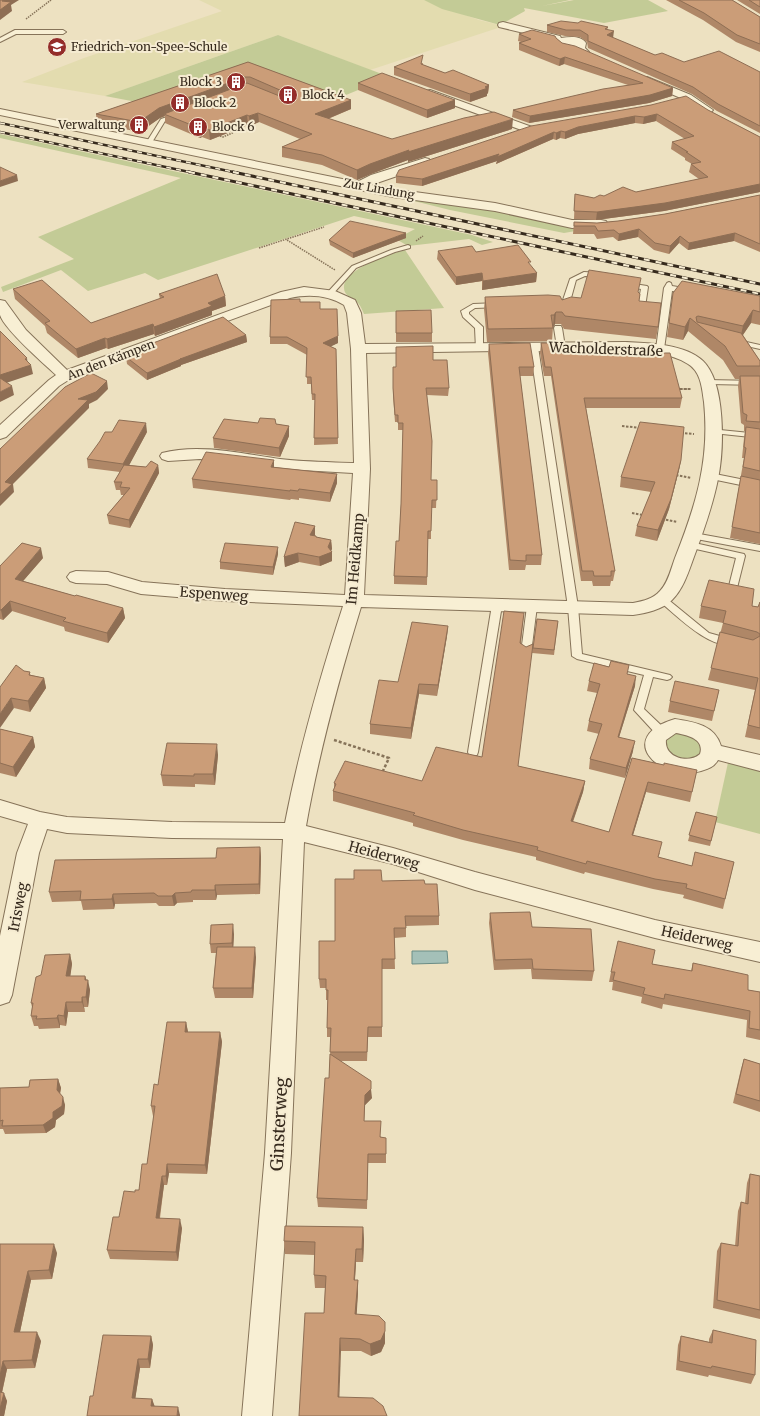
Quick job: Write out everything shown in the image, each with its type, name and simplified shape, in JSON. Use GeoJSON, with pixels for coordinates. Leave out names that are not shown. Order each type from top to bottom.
{"type":"FeatureCollection","features":[{"type":"Feature","properties":{"kind":"street"},"geometry":{"type":"LineString","coordinates":[[503,25],[565,40],[575,40],[582,43],[581,46],[576,47],[596,57]]}},
{"type":"Feature","properties":{"kind":"street"},"geometry":{"type":"LineString","coordinates":[[638,76],[689,97],[719,118]]}},
{"type":"Feature","properties":{"kind":"street"},"geometry":{"type":"LineString","coordinates":[[422,91],[528,129]]}},
{"type":"Feature","properties":{"kind":"street"},"geometry":{"type":"LineString","coordinates":[[672,101],[689,97]]}},
{"type":"Feature","properties":{"kind":"street","name":"Zur Lindung"},"geometry":{"type":"LineString","coordinates":[[0,112],[393,193],[495,207],[572,224],[596,225],[616,223]]}},
{"type":"Feature","properties":{"kind":"street"},"geometry":{"type":"LineString","coordinates":[[506,136],[543,126]]}},
{"type":"Feature","properties":{"kind":"street"},"geometry":{"type":"LineString","coordinates":[[358,186],[375,178],[433,159]]}},
{"type":"Feature","properties":{"kind":"street","name":"An den Kämpen"},"geometry":{"type":"LineString","coordinates":[[0,434],[54,383],[65,376],[286,295],[304,291],[330,294]]}},
{"type":"Feature","properties":{"kind":"street","name":"Im Heidkamp"},"geometry":{"type":"LineString","coordinates":[[294,831],[301,793],[334,664],[354,602],[362,470],[358,349],[354,313],[350,303],[330,294]]}},
{"type":"Feature","properties":{"kind":"street"},"geometry":{"type":"LineString","coordinates":[[0,304],[8,318],[38,351],[65,376]]}},
{"type":"Feature","properties":{"kind":"street","name":"Wacholderstraße"},"geometry":{"type":"LineString","coordinates":[[358,349],[479,347],[660,349],[673,352],[694,361],[704,371],[709,386],[713,434],[710,478],[694,535],[673,586],[662,600]]}},
{"type":"Feature","properties":{"kind":"street"},"geometry":{"type":"LineString","coordinates":[[168,456],[200,454],[283,464],[362,470]]}},
{"type":"Feature","properties":{"kind":"street","name":"Espenweg"},"geometry":{"type":"LineString","coordinates":[[76,577],[108,578],[141,588],[354,602]]}},
{"type":"Feature","properties":{"kind":"street"},"geometry":{"type":"LineString","coordinates":[[354,602],[633,609],[650,606],[662,600]]}},
{"type":"Feature","properties":{"kind":"street"},"geometry":{"type":"LineString","coordinates":[[676,726],[694,729],[708,738],[712,744],[710,758],[703,763],[689,766],[673,764],[664,759],[658,753],[655,745],[656,738],[661,732],[676,726]]}},
{"type":"Feature","properties":{"kind":"street"},"geometry":{"type":"LineString","coordinates":[[712,751],[760,763]]}},
{"type":"Feature","properties":{"kind":"street","name":"Heiderweg"},"geometry":{"type":"LineString","coordinates":[[0,808],[40,820],[67,824],[172,830],[294,831],[393,856],[475,881],[654,929],[760,952]]}},
{"type":"Feature","properties":{"kind":"street","name":"Irisweg"},"geometry":{"type":"LineString","coordinates":[[0,995],[28,853],[40,820]]}},
{"type":"Feature","properties":{"kind":"street","name":"Ginsterweg"},"geometry":{"type":"LineString","coordinates":[[257,1416],[278,1153],[294,831]]}},
{"type":"Feature","properties":{"kind":"lane"},"geometry":{"type":"LineString","coordinates":[[0,40],[10,33],[63,32]]}},
{"type":"Feature","properties":{"kind":"lane"},"geometry":{"type":"LineString","coordinates":[[149,143],[163,120],[185,113]]}},
{"type":"Feature","properties":{"kind":"lane"},"geometry":{"type":"LineString","coordinates":[[330,294],[354,268],[393,251],[408,247]]}},
{"type":"Feature","properties":{"kind":"lane"},"geometry":{"type":"LineString","coordinates":[[564,310],[573,279],[584,274],[610,277]]}},
{"type":"Feature","properties":{"kind":"lane"},"geometry":{"type":"LineString","coordinates":[[623,284],[645,287],[642,305]]}},
{"type":"Feature","properties":{"kind":"lane"},"geometry":{"type":"LineString","coordinates":[[660,349],[668,286],[700,294]]}},
{"type":"Feature","properties":{"kind":"lane"},"geometry":{"type":"LineString","coordinates":[[479,347],[478,327],[466,315],[465,311],[473,306],[506,305]]}},
{"type":"Feature","properties":{"kind":"lane"},"geometry":{"type":"LineString","coordinates":[[558,328],[561,347]]}},
{"type":"Feature","properties":{"kind":"lane"},"geometry":{"type":"LineString","coordinates":[[725,339],[760,347]]}},
{"type":"Feature","properties":{"kind":"lane"},"geometry":{"type":"LineString","coordinates":[[534,347],[573,607],[577,656],[667,677]]}},
{"type":"Feature","properties":{"kind":"lane"},"geometry":{"type":"LineString","coordinates":[[709,386],[760,383]]}},
{"type":"Feature","properties":{"kind":"lane"},"geometry":{"type":"LineString","coordinates":[[713,434],[760,436]]}},
{"type":"Feature","properties":{"kind":"lane"},"geometry":{"type":"LineString","coordinates":[[710,478],[760,486]]}},
{"type":"Feature","properties":{"kind":"lane"},"geometry":{"type":"LineString","coordinates":[[694,535],[760,548]]}},
{"type":"Feature","properties":{"kind":"lane"},"geometry":{"type":"LineString","coordinates":[[694,535],[741,556],[733,590]]}},
{"type":"Feature","properties":{"kind":"lane"},"geometry":{"type":"LineString","coordinates":[[662,600],[706,635],[737,644]]}},
{"type":"Feature","properties":{"kind":"lane"},"geometry":{"type":"LineString","coordinates":[[473,752],[497,605]]}},
{"type":"Feature","properties":{"kind":"lane"},"geometry":{"type":"LineString","coordinates":[[526,653],[532,606]]}},
{"type":"Feature","properties":{"kind":"lane"},"geometry":{"type":"LineString","coordinates":[[649,673],[639,710],[661,732]]}},
{"type":"Feature","properties":{"kind":"path"},"geometry":{"type":"LineString","coordinates":[[10,33],[13,29],[51,0]]}},
{"type":"Feature","properties":{"kind":"path"},"geometry":{"type":"LineString","coordinates":[[220,136],[223,137],[237,131],[232,129]]}},
{"type":"Feature","properties":{"kind":"path"},"geometry":{"type":"LineString","coordinates":[[259,248],[324,227]]}},
{"type":"Feature","properties":{"kind":"path"},"geometry":{"type":"LineString","coordinates":[[286,240],[340,272]]}},
{"type":"Feature","properties":{"kind":"path"},"geometry":{"type":"LineString","coordinates":[[669,389],[709,386]]}},
{"type":"Feature","properties":{"kind":"path"},"geometry":{"type":"LineString","coordinates":[[622,426],[645,428]]}},
{"type":"Feature","properties":{"kind":"path"},"geometry":{"type":"LineString","coordinates":[[675,432],[713,434]]}},
{"type":"Feature","properties":{"kind":"path"},"geometry":{"type":"LineString","coordinates":[[670,474],[710,478]]}},
{"type":"Feature","properties":{"kind":"path"},"geometry":{"type":"LineString","coordinates":[[632,513],[647,516]]}},
{"type":"Feature","properties":{"kind":"path"},"geometry":{"type":"LineString","coordinates":[[662,519],[694,535]]}},
{"type":"Feature","properties":{"kind":"path"},"geometry":{"type":"LineString","coordinates":[[316,735],[389,758],[381,774]]}},
{"type":"Feature","properties":{"kind":"shaded area"},"geometry":{"type":"Polygon","coordinates":[[[199,0],[424,0],[479,20],[504,26],[370,70],[278,35],[105,96],[22,82],[84,58],[222,11],[199,0]]]}},
{"type":"Feature","properties":{"kind":"green space"},"geometry":{"type":"Polygon","coordinates":[[[424,0],[570,0],[542,6],[574,0],[648,0],[668,11],[604,23],[524,8],[525,11],[500,25],[442,9],[424,0]]]}},
{"type":"Feature","properties":{"kind":"green space"},"geometry":{"type":"Polygon","coordinates":[[[278,35],[390,77],[341,97],[142,103],[105,96],[278,35]]]}},
{"type":"Feature","properties":{"kind":"green space"},"geometry":{"type":"Polygon","coordinates":[[[0,134],[472,235],[493,242],[482,245],[469,239],[408,246],[396,239],[415,229],[354,216],[158,280],[145,273],[88,291],[61,270],[3,292],[1,287],[74,259],[38,237],[181,178],[0,138],[0,134]]]}},
{"type":"Feature","properties":{"kind":"green space"},"geometry":{"type":"Polygon","coordinates":[[[390,195],[467,206],[558,224],[593,228],[564,233],[450,210],[390,195]]]}},
{"type":"Feature","properties":{"kind":"green space"},"geometry":{"type":"Polygon","coordinates":[[[405,250],[444,308],[364,314],[359,304],[345,293],[345,281],[368,263],[405,250]]]}},
{"type":"Feature","properties":{"kind":"green space"},"geometry":{"type":"Polygon","coordinates":[[[679,730],[701,739],[702,755],[689,761],[671,757],[662,740],[679,730]]]}},
{"type":"Feature","properties":{"kind":"green space"},"geometry":{"type":"Polygon","coordinates":[[[729,758],[760,767],[760,834],[715,822],[729,758]]]}},
{"type":"Feature","properties":{"kind":"water"},"geometry":{"type":"Polygon","coordinates":[[[412,951],[447,951],[448,963],[412,964],[412,951]]]}},
{"type":"Feature","properties":{"kind":"building"},"geometry":{"type":"Polygon","coordinates":[[[0,0],[4,0],[2,1],[11,2],[0,10],[0,0]]]}},
{"type":"Feature","properties":{"kind":"building"},"geometry":{"type":"Polygon","coordinates":[[[679,0],[732,0],[760,17],[760,44],[737,35],[704,13],[679,0]]]}},
{"type":"Feature","properties":{"kind":"building"},"geometry":{"type":"Polygon","coordinates":[[[749,0],[760,0],[760,7],[749,0]]]}},
{"type":"Feature","properties":{"kind":"building"},"geometry":{"type":"Polygon","coordinates":[[[561,21],[578,23],[581,21],[608,27],[605,29],[614,31],[607,35],[655,55],[662,53],[684,62],[719,51],[760,72],[760,126],[718,104],[693,87],[588,41],[588,35],[580,30],[566,30],[547,25],[561,21]]]}},
{"type":"Feature","properties":{"kind":"building"},"geometry":{"type":"Polygon","coordinates":[[[532,30],[555,36],[562,43],[575,46],[673,88],[650,95],[530,116],[513,110],[603,89],[643,83],[565,57],[560,59],[519,43],[531,39],[519,34],[532,30]]]}},
{"type":"Feature","properties":{"kind":"building"},"geometry":{"type":"Polygon","coordinates":[[[423,55],[421,64],[445,73],[453,70],[489,85],[485,87],[488,88],[470,94],[394,67],[423,55]]]}},
{"type":"Feature","properties":{"kind":"building"},"geometry":{"type":"Polygon","coordinates":[[[248,62],[351,100],[315,114],[392,139],[464,118],[494,112],[513,119],[408,152],[409,150],[357,170],[322,155],[282,147],[312,134],[258,113],[249,116],[247,115],[209,130],[201,127],[199,128],[164,114],[247,83],[282,97],[288,96],[289,94],[250,77],[245,77],[159,108],[139,122],[96,114],[248,62]]]}},
{"type":"Feature","properties":{"kind":"building"},"geometry":{"type":"Polygon","coordinates":[[[382,73],[455,100],[427,110],[358,83],[382,73]]]}},
{"type":"Feature","properties":{"kind":"building"},"geometry":{"type":"Polygon","coordinates":[[[686,96],[708,110],[760,137],[760,184],[665,203],[597,212],[574,211],[575,194],[594,198],[600,195],[604,196],[623,187],[636,192],[708,177],[691,164],[701,162],[672,142],[694,136],[657,114],[644,117],[635,116],[578,127],[565,132],[554,132],[497,157],[499,154],[422,179],[396,176],[399,170],[531,126],[651,105],[686,96]]]}},
{"type":"Feature","properties":{"kind":"building"},"geometry":{"type":"Polygon","coordinates":[[[0,167],[17,175],[0,181],[0,167]]]}},
{"type":"Feature","properties":{"kind":"building"},"geometry":{"type":"Polygon","coordinates":[[[760,195],[760,244],[735,233],[689,243],[680,236],[670,246],[655,243],[639,229],[619,234],[614,230],[598,231],[595,226],[574,226],[574,222],[597,223],[618,221],[665,214],[760,195]]]}},
{"type":"Feature","properties":{"kind":"building"},"geometry":{"type":"Polygon","coordinates":[[[350,221],[406,233],[353,253],[329,240],[350,221]]]}},
{"type":"Feature","properties":{"kind":"building"},"geometry":{"type":"Polygon","coordinates":[[[518,245],[531,262],[528,262],[537,273],[483,281],[482,273],[456,277],[438,251],[472,246],[476,252],[518,245]]]}},
{"type":"Feature","properties":{"kind":"building"},"geometry":{"type":"Polygon","coordinates":[[[589,270],[641,278],[638,292],[640,294],[639,301],[661,303],[658,327],[565,316],[562,312],[556,312],[554,315],[551,315],[553,328],[488,329],[485,297],[548,295],[560,296],[562,300],[571,297],[581,298],[589,270]]]}},
{"type":"Feature","properties":{"kind":"building"},"geometry":{"type":"Polygon","coordinates":[[[217,274],[225,296],[208,303],[212,306],[154,327],[153,324],[107,339],[105,338],[76,349],[45,323],[50,321],[13,289],[42,280],[91,323],[164,297],[159,294],[217,274]]]}},
{"type":"Feature","properties":{"kind":"building"},"geometry":{"type":"Polygon","coordinates":[[[682,281],[760,296],[760,312],[753,310],[743,326],[698,316],[696,317],[697,322],[741,333],[760,361],[760,366],[737,366],[725,346],[690,318],[685,327],[669,323],[673,293],[682,281]]]}},
{"type":"Feature","properties":{"kind":"building"},"geometry":{"type":"Polygon","coordinates":[[[300,299],[300,302],[320,302],[320,309],[337,309],[338,336],[323,343],[336,349],[338,438],[314,438],[315,394],[312,394],[311,377],[306,377],[307,348],[287,337],[270,337],[271,300],[300,299]]]}},
{"type":"Feature","properties":{"kind":"building"},"geometry":{"type":"Polygon","coordinates":[[[431,310],[432,333],[396,333],[396,311],[431,310]]]}},
{"type":"Feature","properties":{"kind":"building"},"geometry":{"type":"Polygon","coordinates":[[[223,317],[246,335],[180,359],[147,373],[126,357],[153,343],[223,317]]]}},
{"type":"Feature","properties":{"kind":"building"},"geometry":{"type":"Polygon","coordinates":[[[0,331],[27,358],[25,359],[31,365],[0,375],[0,331]]]}},
{"type":"Feature","properties":{"kind":"building"},"geometry":{"type":"Polygon","coordinates":[[[530,343],[534,367],[519,367],[542,555],[526,555],[526,561],[510,560],[489,344],[530,343]]]}},
{"type":"Feature","properties":{"kind":"building"},"geometry":{"type":"Polygon","coordinates":[[[541,343],[555,343],[557,353],[670,353],[682,398],[584,398],[615,571],[611,571],[611,576],[594,576],[593,571],[582,571],[551,367],[545,367],[541,343]]]}},
{"type":"Feature","properties":{"kind":"building"},"geometry":{"type":"Polygon","coordinates":[[[433,346],[433,360],[447,360],[449,388],[426,388],[432,441],[431,480],[437,480],[437,500],[432,500],[431,531],[428,531],[427,577],[394,576],[396,541],[399,541],[403,423],[398,423],[398,415],[395,415],[393,367],[396,367],[396,347],[433,346]]]}},
{"type":"Feature","properties":{"kind":"building"},"geometry":{"type":"Polygon","coordinates":[[[91,373],[107,381],[96,392],[78,399],[88,400],[5,482],[12,484],[0,495],[0,449],[65,387],[91,373]]]}},
{"type":"Feature","properties":{"kind":"building"},"geometry":{"type":"Polygon","coordinates":[[[740,376],[760,376],[760,422],[746,421],[747,415],[743,413],[740,376]]]}},
{"type":"Feature","properties":{"kind":"building"},"geometry":{"type":"Polygon","coordinates":[[[0,378],[12,386],[0,392],[0,378]]]}},
{"type":"Feature","properties":{"kind":"building"},"geometry":{"type":"Polygon","coordinates":[[[260,418],[275,419],[276,424],[289,426],[279,448],[213,438],[224,419],[258,423],[260,418]]]}},
{"type":"Feature","properties":{"kind":"building"},"geometry":{"type":"Polygon","coordinates":[[[119,420],[146,423],[123,464],[87,459],[105,432],[112,432],[119,420]]]}},
{"type":"Feature","properties":{"kind":"building"},"geometry":{"type":"Polygon","coordinates":[[[640,422],[684,427],[681,460],[671,499],[658,530],[637,526],[655,482],[621,477],[640,422]]]}},
{"type":"Feature","properties":{"kind":"building"},"geometry":{"type":"Polygon","coordinates":[[[746,427],[760,429],[760,471],[743,467],[746,448],[744,447],[746,427]]]}},
{"type":"Feature","properties":{"kind":"building"},"geometry":{"type":"Polygon","coordinates":[[[206,452],[274,460],[271,467],[337,474],[330,493],[299,489],[298,491],[290,491],[192,479],[206,452]]]}},
{"type":"Feature","properties":{"kind":"building"},"geometry":{"type":"Polygon","coordinates":[[[151,461],[158,465],[129,520],[107,515],[130,488],[120,487],[122,482],[114,482],[124,465],[146,467],[151,461]]]}},
{"type":"Feature","properties":{"kind":"building"},"geometry":{"type":"Polygon","coordinates":[[[741,476],[760,480],[760,533],[732,527],[741,476]]]}},
{"type":"Feature","properties":{"kind":"building"},"geometry":{"type":"Polygon","coordinates":[[[295,522],[315,526],[310,535],[331,540],[328,547],[332,552],[319,557],[298,553],[284,557],[295,522]]]}},
{"type":"Feature","properties":{"kind":"building"},"geometry":{"type":"Polygon","coordinates":[[[22,543],[41,548],[15,579],[123,608],[107,633],[63,621],[66,618],[10,601],[0,610],[0,566],[22,543]]]}},
{"type":"Feature","properties":{"kind":"building"},"geometry":{"type":"Polygon","coordinates":[[[225,543],[278,547],[273,567],[220,562],[225,543]]]}},
{"type":"Feature","properties":{"kind":"building"},"geometry":{"type":"Polygon","coordinates":[[[709,580],[754,589],[752,606],[758,607],[760,602],[760,634],[723,623],[726,611],[701,606],[709,580]]]}},
{"type":"Feature","properties":{"kind":"building"},"geometry":{"type":"Polygon","coordinates":[[[504,611],[524,613],[520,643],[526,647],[533,644],[518,766],[585,781],[571,821],[609,832],[632,758],[697,770],[692,792],[648,782],[632,835],[662,842],[658,857],[692,866],[695,852],[734,862],[725,899],[686,888],[687,884],[655,879],[587,861],[586,864],[537,850],[538,847],[463,830],[413,815],[415,813],[333,791],[336,784],[334,783],[345,761],[422,781],[436,747],[482,757],[504,611]]]}},
{"type":"Feature","properties":{"kind":"building"},"geometry":{"type":"Polygon","coordinates":[[[537,619],[558,621],[554,650],[533,648],[537,619]]]}},
{"type":"Feature","properties":{"kind":"building"},"geometry":{"type":"Polygon","coordinates":[[[412,622],[448,626],[438,685],[419,684],[411,728],[370,724],[379,680],[398,682],[412,622]]]}},
{"type":"Feature","properties":{"kind":"building"},"geometry":{"type":"Polygon","coordinates":[[[720,632],[753,640],[760,636],[760,728],[748,725],[758,678],[711,668],[720,632]]]}},
{"type":"Feature","properties":{"kind":"building"},"geometry":{"type":"Polygon","coordinates":[[[611,661],[629,665],[627,674],[636,676],[618,737],[635,741],[626,768],[590,759],[602,724],[589,721],[600,684],[589,681],[594,663],[609,667],[611,661]]]}},
{"type":"Feature","properties":{"kind":"building"},"geometry":{"type":"Polygon","coordinates":[[[16,665],[24,671],[30,672],[29,675],[44,678],[28,701],[11,698],[0,714],[0,687],[16,665]]]}},
{"type":"Feature","properties":{"kind":"building"},"geometry":{"type":"Polygon","coordinates":[[[675,681],[719,690],[714,711],[670,701],[675,681]]]}},
{"type":"Feature","properties":{"kind":"building"},"geometry":{"type":"Polygon","coordinates":[[[0,729],[33,737],[13,767],[0,763],[0,729]]]}},
{"type":"Feature","properties":{"kind":"building"},"geometry":{"type":"Polygon","coordinates":[[[167,743],[217,744],[213,774],[194,774],[194,776],[161,775],[167,743]]]}},
{"type":"Feature","properties":{"kind":"building"},"geometry":{"type":"Polygon","coordinates":[[[696,812],[717,817],[711,841],[689,835],[696,812]]]}},
{"type":"Feature","properties":{"kind":"building"},"geometry":{"type":"Polygon","coordinates":[[[260,847],[259,884],[215,885],[215,890],[192,890],[191,892],[175,893],[172,896],[158,896],[154,893],[113,894],[112,899],[80,900],[81,891],[49,892],[55,860],[216,858],[217,848],[260,847]]]}},
{"type":"Feature","properties":{"kind":"building"},"geometry":{"type":"Polygon","coordinates":[[[354,870],[381,870],[382,881],[424,880],[425,884],[437,884],[439,916],[405,916],[406,928],[394,928],[395,959],[382,959],[382,1027],[368,1027],[367,1052],[330,1052],[331,1028],[327,1028],[328,990],[326,990],[326,979],[319,979],[319,941],[335,941],[335,879],[354,879],[354,870]]]}},
{"type":"Feature","properties":{"kind":"building"},"geometry":{"type":"Polygon","coordinates":[[[530,912],[532,927],[591,929],[594,971],[533,969],[532,959],[495,960],[490,913],[530,912]]]}},
{"type":"Feature","properties":{"kind":"building"},"geometry":{"type":"Polygon","coordinates":[[[233,924],[232,943],[210,944],[211,925],[233,924]]]}},
{"type":"Feature","properties":{"kind":"building"},"geometry":{"type":"Polygon","coordinates":[[[618,941],[655,950],[652,964],[692,971],[693,963],[748,975],[748,990],[760,992],[760,1030],[749,1028],[750,1011],[665,994],[664,999],[643,994],[645,988],[613,980],[615,972],[611,972],[618,941]]]}},
{"type":"Feature","properties":{"kind":"building"},"geometry":{"type":"Polygon","coordinates":[[[217,947],[255,947],[252,988],[213,988],[217,947]]]}},
{"type":"Feature","properties":{"kind":"building"},"geometry":{"type":"Polygon","coordinates":[[[70,954],[66,976],[85,976],[85,980],[88,980],[86,997],[82,997],[82,1002],[66,1002],[64,1016],[58,1015],[57,1018],[36,1019],[37,1016],[31,1016],[33,1003],[31,1003],[36,977],[41,975],[45,955],[70,954]]]}},
{"type":"Feature","properties":{"kind":"building"},"geometry":{"type":"Polygon","coordinates":[[[167,1022],[186,1022],[185,1032],[220,1032],[205,1165],[167,1164],[166,1176],[162,1176],[156,1218],[180,1219],[176,1252],[107,1250],[113,1217],[119,1217],[124,1191],[135,1192],[135,1190],[139,1190],[142,1164],[147,1164],[155,1106],[151,1106],[154,1084],[158,1085],[167,1022]]]}},
{"type":"Feature","properties":{"kind":"building"},"geometry":{"type":"Polygon","coordinates":[[[330,1054],[371,1081],[371,1089],[365,1095],[364,1121],[381,1121],[380,1137],[386,1138],[386,1154],[368,1154],[367,1200],[317,1198],[325,1078],[329,1078],[330,1054]]]}},
{"type":"Feature","properties":{"kind":"building"},"geometry":{"type":"Polygon","coordinates":[[[744,1059],[760,1064],[760,1101],[736,1094],[744,1059]]]}},
{"type":"Feature","properties":{"kind":"building"},"geometry":{"type":"Polygon","coordinates":[[[58,1079],[57,1090],[63,1097],[62,1106],[53,1112],[53,1118],[43,1125],[2,1126],[3,1120],[0,1121],[0,1088],[29,1087],[30,1080],[58,1079]]]}},
{"type":"Feature","properties":{"kind":"building"},"geometry":{"type":"Polygon","coordinates":[[[750,1174],[760,1176],[760,1310],[717,1300],[721,1243],[738,1246],[741,1202],[748,1204],[750,1174]]]}},
{"type":"Feature","properties":{"kind":"building"},"geometry":{"type":"Polygon","coordinates":[[[285,1226],[363,1227],[362,1249],[356,1249],[354,1280],[358,1280],[355,1314],[379,1316],[385,1322],[385,1331],[381,1340],[370,1344],[360,1339],[340,1338],[338,1397],[373,1398],[383,1406],[387,1416],[299,1416],[305,1313],[324,1313],[326,1276],[314,1275],[315,1242],[284,1241],[285,1226]]]}},
{"type":"Feature","properties":{"kind":"building"},"geometry":{"type":"Polygon","coordinates":[[[0,1244],[54,1244],[49,1270],[28,1271],[14,1332],[37,1332],[32,1360],[3,1361],[0,1376],[0,1244]]]}},
{"type":"Feature","properties":{"kind":"building"},"geometry":{"type":"Polygon","coordinates":[[[713,1330],[756,1340],[755,1375],[679,1361],[681,1336],[712,1343],[713,1330]]]}},
{"type":"Feature","properties":{"kind":"building"},"geometry":{"type":"Polygon","coordinates":[[[103,1335],[151,1336],[148,1359],[138,1359],[132,1398],[152,1399],[151,1406],[178,1407],[177,1416],[87,1416],[90,1396],[93,1396],[103,1335]]]}},
{"type":"Feature","properties":{"kind":"building"},"geometry":{"type":"Polygon","coordinates":[[[0,1392],[4,1393],[0,1409],[0,1392]]]}},
{"type":"Feature","properties":{"kind":"railway"},"geometry":{"type":"LineString","coordinates":[[0,123],[238,173]]}},
{"type":"Feature","properties":{"kind":"railway"},"geometry":{"type":"LineString","coordinates":[[0,132],[194,173]]}},
{"type":"Feature","properties":{"kind":"railway"},"geometry":{"type":"LineString","coordinates":[[189,172],[760,294]]}},
{"type":"Feature","properties":{"kind":"railway"},"geometry":{"type":"LineString","coordinates":[[233,172],[760,284]]}},
{"type":"Feature","properties":{"kind":"place","name":"Friedrich-von-Spee-Schule"},"geometry":{"type":"Point","coordinates":[57,47]}},
{"type":"Feature","properties":{"kind":"place","name":"Block 3"},"geometry":{"type":"Point","coordinates":[236,82]}},
{"type":"Feature","properties":{"kind":"place","name":"Block 4"},"geometry":{"type":"Point","coordinates":[288,95]}},
{"type":"Feature","properties":{"kind":"place","name":"Block 2"},"geometry":{"type":"Point","coordinates":[180,103]}},
{"type":"Feature","properties":{"kind":"place","name":"Verwaltung"},"geometry":{"type":"Point","coordinates":[139,125]}},
{"type":"Feature","properties":{"kind":"place","name":"Block 6"},"geometry":{"type":"Point","coordinates":[198,127]}}]}
